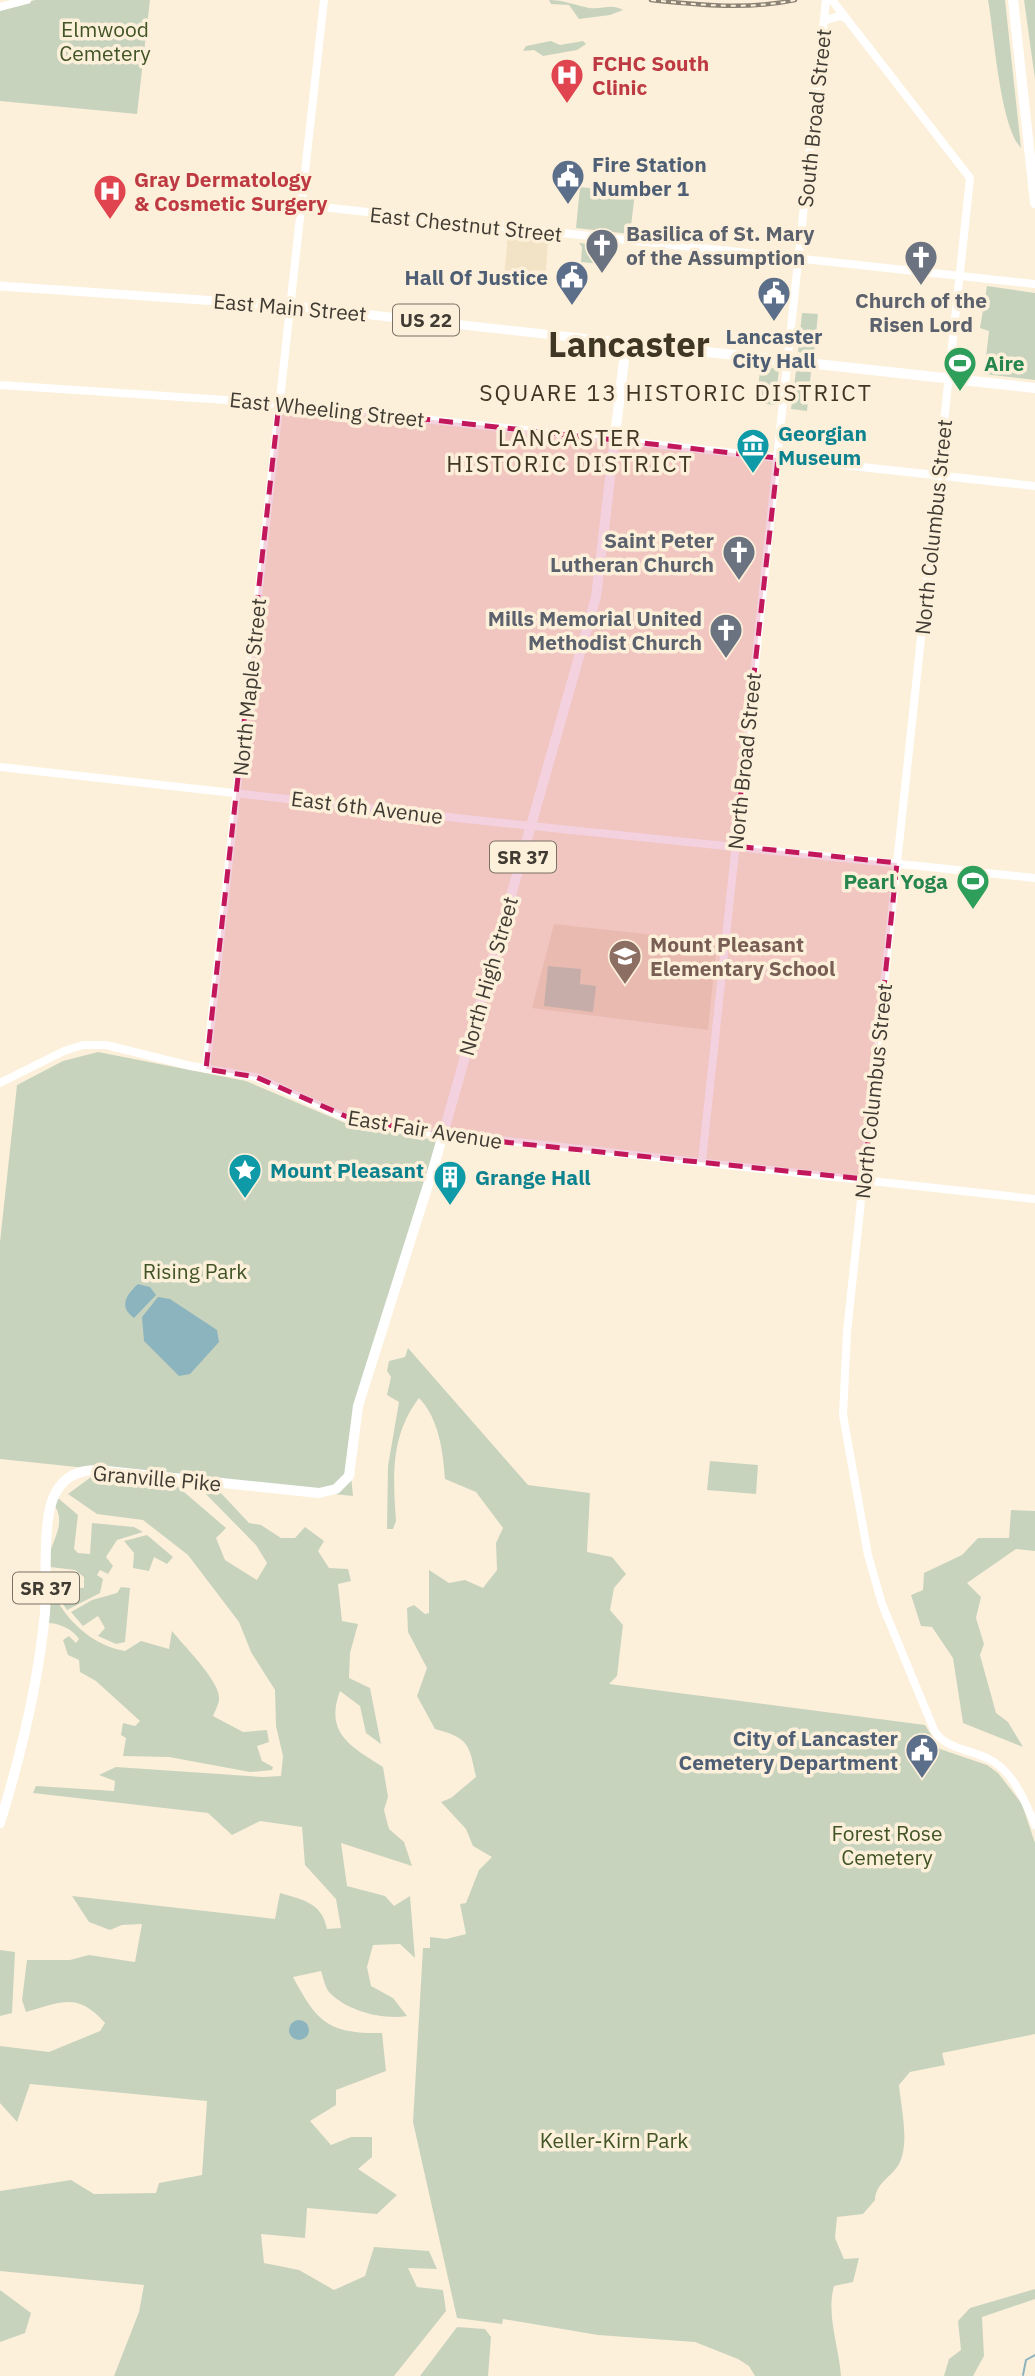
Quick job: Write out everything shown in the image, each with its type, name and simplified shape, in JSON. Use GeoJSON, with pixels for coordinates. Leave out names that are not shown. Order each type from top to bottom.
{"type":"FeatureCollection","features":[{"type":"Feature","properties":{"kind":"highway"},"geometry":{"type":"LineString","coordinates":[[1013,0],[1035,203]]}},
{"type":"Feature","properties":{"kind":"highway"},"geometry":{"type":"LineString","coordinates":[[1019,0],[1035,147]]}},
{"type":"Feature","properties":{"kind":"highway","name":"East Main Street"},"geometry":{"type":"LineString","coordinates":[[626,343],[788,361]]}},
{"type":"Feature","properties":{"kind":"highway","name":"North High Street"},"geometry":{"type":"LineString","coordinates":[[347,1479],[358,1406],[443,1135],[600,584],[626,343]]}},
{"type":"Feature","properties":{"kind":"highway","name":"US 22"},"geometry":{"type":"LineString","coordinates":[[788,361],[1035,388]]}},
{"type":"Feature","properties":{"kind":"highway","name":"Granville Pike"},"geometry":{"type":"LineString","coordinates":[[0,1824],[18,1763],[38,1665],[45,1612],[49,1511],[55,1493],[65,1479],[79,1472],[97,1470],[319,1493],[336,1489],[347,1479]]}},
{"type":"Feature","properties":{"kind":"main road","name":"East Main Street"},"geometry":{"type":"LineString","coordinates":[[0,285],[290,306],[626,343]]}},
{"type":"Feature","properties":{"kind":"street"},"geometry":{"type":"LineString","coordinates":[[0,7],[27,0]]}},
{"type":"Feature","properties":{"kind":"street","name":"North Maple Street"},"geometry":{"type":"LineString","coordinates":[[206,1069],[324,0]]}},
{"type":"Feature","properties":{"kind":"street","name":"South Broad Street"},"geometry":{"type":"LineString","coordinates":[[788,361],[826,0]]}},
{"type":"Feature","properties":{"kind":"street","name":"North Columbus Street"},"geometry":{"type":"LineString","coordinates":[[832,0],[969,174],[842,1390],[845,1429],[868,1555],[883,1604],[938,1736],[949,1744],[987,1758],[1014,1784],[1035,1825]]}},
{"type":"Feature","properties":{"kind":"street"},"geometry":{"type":"LineString","coordinates":[[824,21],[834,17],[846,18]]}},
{"type":"Feature","properties":{"kind":"street","name":"East Chestnut Street"},"geometry":{"type":"LineString","coordinates":[[302,210],[312,206],[1035,284]]}},
{"type":"Feature","properties":{"kind":"street","name":"North Broad Street"},"geometry":{"type":"LineString","coordinates":[[702,1161],[788,361]]}},
{"type":"Feature","properties":{"kind":"street","name":"East Wheeling Street"},"geometry":{"type":"LineString","coordinates":[[0,385],[279,403],[1035,486]]}},
{"type":"Feature","properties":{"kind":"street","name":"East 6th Avenue"},"geometry":{"type":"LineString","coordinates":[[0,767],[1035,878]]}},
{"type":"Feature","properties":{"kind":"street","name":"East Fair Avenue"},"geometry":{"type":"LineString","coordinates":[[0,1083],[54,1055],[91,1044],[113,1046],[206,1069],[256,1077],[352,1119],[443,1135],[1035,1199]]}},
{"type":"Feature","properties":{"kind":"highlighted area"},"geometry":{"type":"Polygon","coordinates":[[[279,403],[778,458],[735,846],[897,863],[864,1179],[465,1138],[352,1119],[256,1077],[206,1069],[279,403]]]}},
{"type":"Feature","properties":{"kind":"shaded area"},"geometry":{"type":"Polygon","coordinates":[[[508,235],[548,240],[546,272],[534,270],[532,280],[504,277],[508,235]]]}},
{"type":"Feature","properties":{"kind":"shaded area","name":"Mount Pleasant Elementary School"},"geometry":{"type":"Polygon","coordinates":[[[554,924],[717,942],[708,1030],[532,1008],[554,924]]]}},
{"type":"Feature","properties":{"kind":"green space","name":"Elmwood Cemetery"},"geometry":{"type":"Polygon","coordinates":[[[35,0],[150,0],[137,114],[0,101],[0,11],[35,0]]]}},
{"type":"Feature","properties":{"kind":"green space"},"geometry":{"type":"Polygon","coordinates":[[[549,0],[589,8],[614,7],[623,10],[610,15],[579,19],[569,5],[551,4],[549,0]]]}},
{"type":"Feature","properties":{"kind":"green space"},"geometry":{"type":"Polygon","coordinates":[[[988,0],[1005,0],[1021,148],[1014,137],[1003,100],[988,0]]]}},
{"type":"Feature","properties":{"kind":"green space"},"geometry":{"type":"Polygon","coordinates":[[[1024,0],[1035,0],[1035,79],[1024,0]]]}},
{"type":"Feature","properties":{"kind":"green space"},"geometry":{"type":"Polygon","coordinates":[[[551,41],[560,45],[583,41],[586,44],[577,50],[543,56],[534,50],[523,51],[526,46],[551,41]]]}},
{"type":"Feature","properties":{"kind":"green space"},"geometry":{"type":"Polygon","coordinates":[[[580,187],[635,193],[630,234],[576,228],[580,187]]]}},
{"type":"Feature","properties":{"kind":"green space"},"geometry":{"type":"Polygon","coordinates":[[[579,243],[603,246],[599,256],[601,264],[581,262],[582,247],[579,243]]]}},
{"type":"Feature","properties":{"kind":"green space"},"geometry":{"type":"Polygon","coordinates":[[[987,286],[1035,293],[1035,380],[984,374],[989,331],[980,328],[987,286]]]}},
{"type":"Feature","properties":{"kind":"green space"},"geometry":{"type":"Polygon","coordinates":[[[802,313],[818,314],[814,355],[798,352],[802,313]]]}},
{"type":"Feature","properties":{"kind":"green space"},"geometry":{"type":"Polygon","coordinates":[[[760,367],[779,369],[775,405],[757,403],[760,367]]]}},
{"type":"Feature","properties":{"kind":"green space"},"geometry":{"type":"Polygon","coordinates":[[[796,371],[811,372],[807,411],[791,409],[796,371]]]}},
{"type":"Feature","properties":{"kind":"green space"},"geometry":{"type":"Polygon","coordinates":[[[548,966],[581,969],[580,984],[596,986],[593,1012],[544,1006],[548,966]]]}},
{"type":"Feature","properties":{"kind":"green space","name":"Rising Park"},"geometry":{"type":"Polygon","coordinates":[[[98,1052],[246,1081],[350,1125],[441,1141],[358,1406],[350,1464],[353,1496],[0,1459],[0,1242],[17,1085],[63,1061],[98,1052]]]}},
{"type":"Feature","properties":{"kind":"green space"},"geometry":{"type":"Polygon","coordinates":[[[408,1348],[528,1485],[590,1493],[587,1552],[612,1557],[626,1574],[614,1588],[610,1610],[623,1625],[617,1676],[609,1684],[925,1725],[940,1749],[987,1765],[998,1773],[1022,1804],[1035,1843],[1035,2034],[942,2053],[945,2065],[910,2072],[899,2085],[904,2146],[899,2164],[881,2184],[875,2200],[863,2214],[837,2217],[835,2238],[844,2259],[859,2258],[853,2282],[834,2286],[832,2297],[832,2319],[841,2376],[755,2376],[749,2366],[738,2359],[695,2342],[598,2335],[503,2319],[502,2324],[457,2318],[413,2122],[423,1948],[430,1948],[430,1937],[446,1939],[466,1934],[460,1904],[466,1903],[479,1870],[492,1857],[473,1846],[466,1829],[441,1802],[451,1798],[476,1777],[466,1744],[455,1736],[435,1729],[417,1696],[427,1668],[408,1632],[407,1608],[414,1605],[425,1614],[429,1613],[429,1570],[449,1583],[465,1580],[483,1588],[497,1570],[496,1543],[503,1528],[476,1492],[445,1479],[435,1425],[419,1398],[398,1442],[394,1473],[396,1521],[393,1529],[387,1529],[388,1466],[399,1402],[387,1395],[391,1377],[387,1371],[389,1361],[405,1357],[408,1348]]]}},
{"type":"Feature","properties":{"kind":"green space"},"geometry":{"type":"Polygon","coordinates":[[[710,1461],[758,1465],[756,1494],[707,1490],[710,1461]]]}},
{"type":"Feature","properties":{"kind":"green space"},"geometry":{"type":"Polygon","coordinates":[[[91,1477],[177,1486],[226,1528],[216,1538],[225,1560],[257,1580],[267,1563],[256,1545],[200,1488],[220,1492],[249,1523],[261,1525],[281,1538],[295,1538],[305,1527],[324,1541],[318,1551],[329,1568],[348,1569],[351,1581],[338,1584],[342,1621],[358,1624],[350,1653],[349,1678],[370,1688],[381,1744],[366,1733],[360,1706],[340,1691],[336,1706],[338,1729],[352,1746],[383,1767],[388,1797],[384,1810],[389,1829],[404,1842],[412,1866],[341,1843],[347,1886],[385,1896],[394,1906],[410,1896],[415,1958],[400,1944],[373,1945],[367,1967],[371,1986],[393,1998],[407,2016],[387,2017],[365,2013],[345,2004],[329,1992],[321,1971],[293,1977],[309,2005],[326,2022],[349,2031],[382,2033],[386,2071],[336,2090],[336,2105],[310,2121],[331,2145],[351,2137],[372,2137],[372,2157],[358,2169],[397,2195],[377,2214],[307,2208],[305,2238],[261,2234],[264,2263],[299,2270],[334,2290],[365,2276],[374,2247],[429,2251],[437,2269],[408,2268],[417,2287],[443,2290],[446,2311],[394,2376],[114,2376],[139,2312],[144,2285],[0,2271],[0,2191],[71,2180],[94,2194],[156,2193],[159,2183],[202,2175],[207,2101],[30,2084],[17,2122],[0,2103],[0,2046],[49,2052],[100,2031],[105,2023],[95,2013],[77,2003],[60,2003],[26,2012],[22,2000],[27,1960],[70,1960],[89,1955],[135,1962],[142,1924],[122,1925],[110,1930],[89,1922],[72,1896],[275,1919],[280,1893],[311,1904],[321,1913],[327,1929],[341,1928],[336,1899],[305,1865],[302,1827],[260,1821],[232,1835],[208,1813],[33,1793],[36,1786],[114,1791],[115,1781],[99,1775],[116,1767],[281,1776],[283,1756],[276,1726],[275,1690],[251,1652],[239,1622],[188,1555],[143,1520],[97,1514],[68,1494],[91,1477]]]}},
{"type":"Feature","properties":{"kind":"green space"},"geometry":{"type":"Polygon","coordinates":[[[58,1498],[78,1515],[74,1549],[78,1553],[90,1554],[92,1523],[134,1527],[143,1532],[117,1540],[106,1557],[113,1566],[108,1574],[100,1570],[97,1575],[103,1579],[100,1593],[67,1610],[60,1600],[58,1586],[84,1588],[84,1577],[75,1570],[50,1567],[50,1551],[59,1521],[54,1505],[58,1498]]]}},
{"type":"Feature","properties":{"kind":"green space"},"geometry":{"type":"Polygon","coordinates":[[[1011,1510],[1035,1511],[1035,1551],[1016,1549],[967,1583],[981,1597],[976,1618],[984,1644],[980,1655],[996,1713],[1008,1722],[1023,1747],[963,1723],[953,1658],[932,1627],[921,1626],[911,1595],[923,1590],[924,1573],[962,1555],[978,1538],[1009,1538],[1011,1510]]]}},
{"type":"Feature","properties":{"kind":"green space"},"geometry":{"type":"Polygon","coordinates":[[[147,1535],[173,1557],[167,1564],[154,1557],[149,1571],[133,1568],[134,1553],[124,1541],[147,1535]]]}},
{"type":"Feature","properties":{"kind":"green space"},"geometry":{"type":"Polygon","coordinates":[[[121,1587],[130,1588],[125,1642],[116,1644],[98,1636],[105,1628],[98,1616],[83,1626],[71,1612],[92,1600],[117,1593],[121,1587]]]}},
{"type":"Feature","properties":{"kind":"green space"},"geometry":{"type":"Polygon","coordinates":[[[50,1593],[54,1594],[66,1614],[82,1631],[114,1648],[125,1651],[141,1641],[169,1649],[172,1631],[214,1683],[219,1699],[213,1716],[243,1732],[267,1730],[269,1742],[257,1746],[262,1761],[273,1767],[272,1770],[250,1772],[169,1757],[123,1756],[126,1738],[121,1735],[123,1723],[135,1726],[140,1721],[96,1681],[80,1672],[79,1660],[68,1655],[63,1640],[69,1636],[76,1643],[79,1639],[65,1627],[48,1623],[50,1593]]]}},
{"type":"Feature","properties":{"kind":"green space"},"geometry":{"type":"Polygon","coordinates":[[[0,1950],[15,1952],[12,2013],[0,2016],[0,1950]]]}},
{"type":"Feature","properties":{"kind":"green space"},"geometry":{"type":"Polygon","coordinates":[[[1035,2289],[1035,2299],[982,2317],[984,2356],[973,2376],[944,2376],[949,2359],[961,2350],[958,2321],[970,2308],[1035,2289]]]}},
{"type":"Feature","properties":{"kind":"green space"},"geometry":{"type":"Polygon","coordinates":[[[0,2290],[31,2313],[25,2333],[0,2342],[0,2290]]]}},
{"type":"Feature","properties":{"kind":"green space"},"geometry":{"type":"Polygon","coordinates":[[[457,2327],[485,2329],[491,2337],[488,2376],[420,2376],[457,2327]]]}},
{"type":"Feature","properties":{"kind":"water"},"geometry":{"type":"Polygon","coordinates":[[[138,1284],[150,1287],[156,1295],[134,1318],[126,1310],[125,1301],[138,1284]]]}},
{"type":"Feature","properties":{"kind":"water"},"geometry":{"type":"Polygon","coordinates":[[[158,1297],[170,1299],[217,1330],[219,1342],[190,1374],[179,1376],[144,1341],[142,1317],[158,1297]]]}},
{"type":"Feature","properties":{"kind":"water"},"geometry":{"type":"Polygon","coordinates":[[[299,2020],[306,2023],[309,2030],[306,2037],[299,2040],[292,2037],[289,2030],[292,2023],[299,2020]]]}},
{"type":"Feature","properties":{"kind":"waterway"},"geometry":{"type":"LineString","coordinates":[[1023,2375],[1026,2360],[1035,2355]]}},
{"type":"Feature","properties":{"kind":"railway"},"geometry":{"type":"LineString","coordinates":[[651,0],[741,6],[795,0]]}},
{"type":"Feature","properties":{"kind":"place","name":"FCHC South Clinic"},"geometry":{"type":"Point","coordinates":[567,105]}},
{"type":"Feature","properties":{"kind":"place","name":"Fire Station Number 1"},"geometry":{"type":"Point","coordinates":[568,206]}},
{"type":"Feature","properties":{"kind":"place","name":"Gray Dermatology & Cosmetic Surgery"},"geometry":{"type":"Point","coordinates":[110,221]}},
{"type":"Feature","properties":{"kind":"place","name":"Basilica of St. Mary of the Assumption"},"geometry":{"type":"Point","coordinates":[602,275]}},
{"type":"Feature","properties":{"kind":"place","name":"Church of the Risen Lord"},"geometry":{"type":"Point","coordinates":[921,287]}},
{"type":"Feature","properties":{"kind":"place","name":"Hall Of Justice"},"geometry":{"type":"Point","coordinates":[572,307]}},
{"type":"Feature","properties":{"kind":"place","name":"Lancaster City Hall"},"geometry":{"type":"Point","coordinates":[774,323]}},
{"type":"Feature","properties":{"kind":"place","name":"Aire"},"geometry":{"type":"Point","coordinates":[960,393]}},
{"type":"Feature","properties":{"kind":"place","name":"Georgian Museum"},"geometry":{"type":"Point","coordinates":[753,475]}},
{"type":"Feature","properties":{"kind":"place","name":"Saint Peter Lutheran Church"},"geometry":{"type":"Point","coordinates":[739,582]}},
{"type":"Feature","properties":{"kind":"place","name":"Mills Memorial United Methodist Church"},"geometry":{"type":"Point","coordinates":[726,660]}},
{"type":"Feature","properties":{"kind":"place","name":"Pearl Yoga"},"geometry":{"type":"Point","coordinates":[973,911]}},
{"type":"Feature","properties":{"kind":"place","name":"Mount Pleasant Elementary School"},"geometry":{"type":"Point","coordinates":[625,986]}},
{"type":"Feature","properties":{"kind":"place","name":"Mount Pleasant"},"geometry":{"type":"Point","coordinates":[245,1200]}},
{"type":"Feature","properties":{"kind":"place","name":"Grange Hall"},"geometry":{"type":"Point","coordinates":[450,1207]}},
{"type":"Feature","properties":{"kind":"place","name":"City of Lancaster Cemetery Department"},"geometry":{"type":"Point","coordinates":[922,1780]}},
{"type":"Feature","properties":{"kind":"district","name":"Lancaster"},"geometry":{"type":"Point","coordinates":[629,344]}},
{"type":"Feature","properties":{"kind":"district","name":"SQUARE 13 HISTORIC DISTRICT"},"geometry":{"type":"Point","coordinates":[676,392]}},
{"type":"Feature","properties":{"kind":"district","name":"LANCASTER HISTORIC DISTRICT"},"geometry":{"type":"Point","coordinates":[570,450]}},
{"type":"Feature","properties":{"kind":"park label","name":"Forest Rose Cemetery"},"geometry":{"type":"Point","coordinates":[887,1845]}},
{"type":"Feature","properties":{"kind":"park label","name":"Keller-Kirn Park"},"geometry":{"type":"Point","coordinates":[614,2140]}}]}
